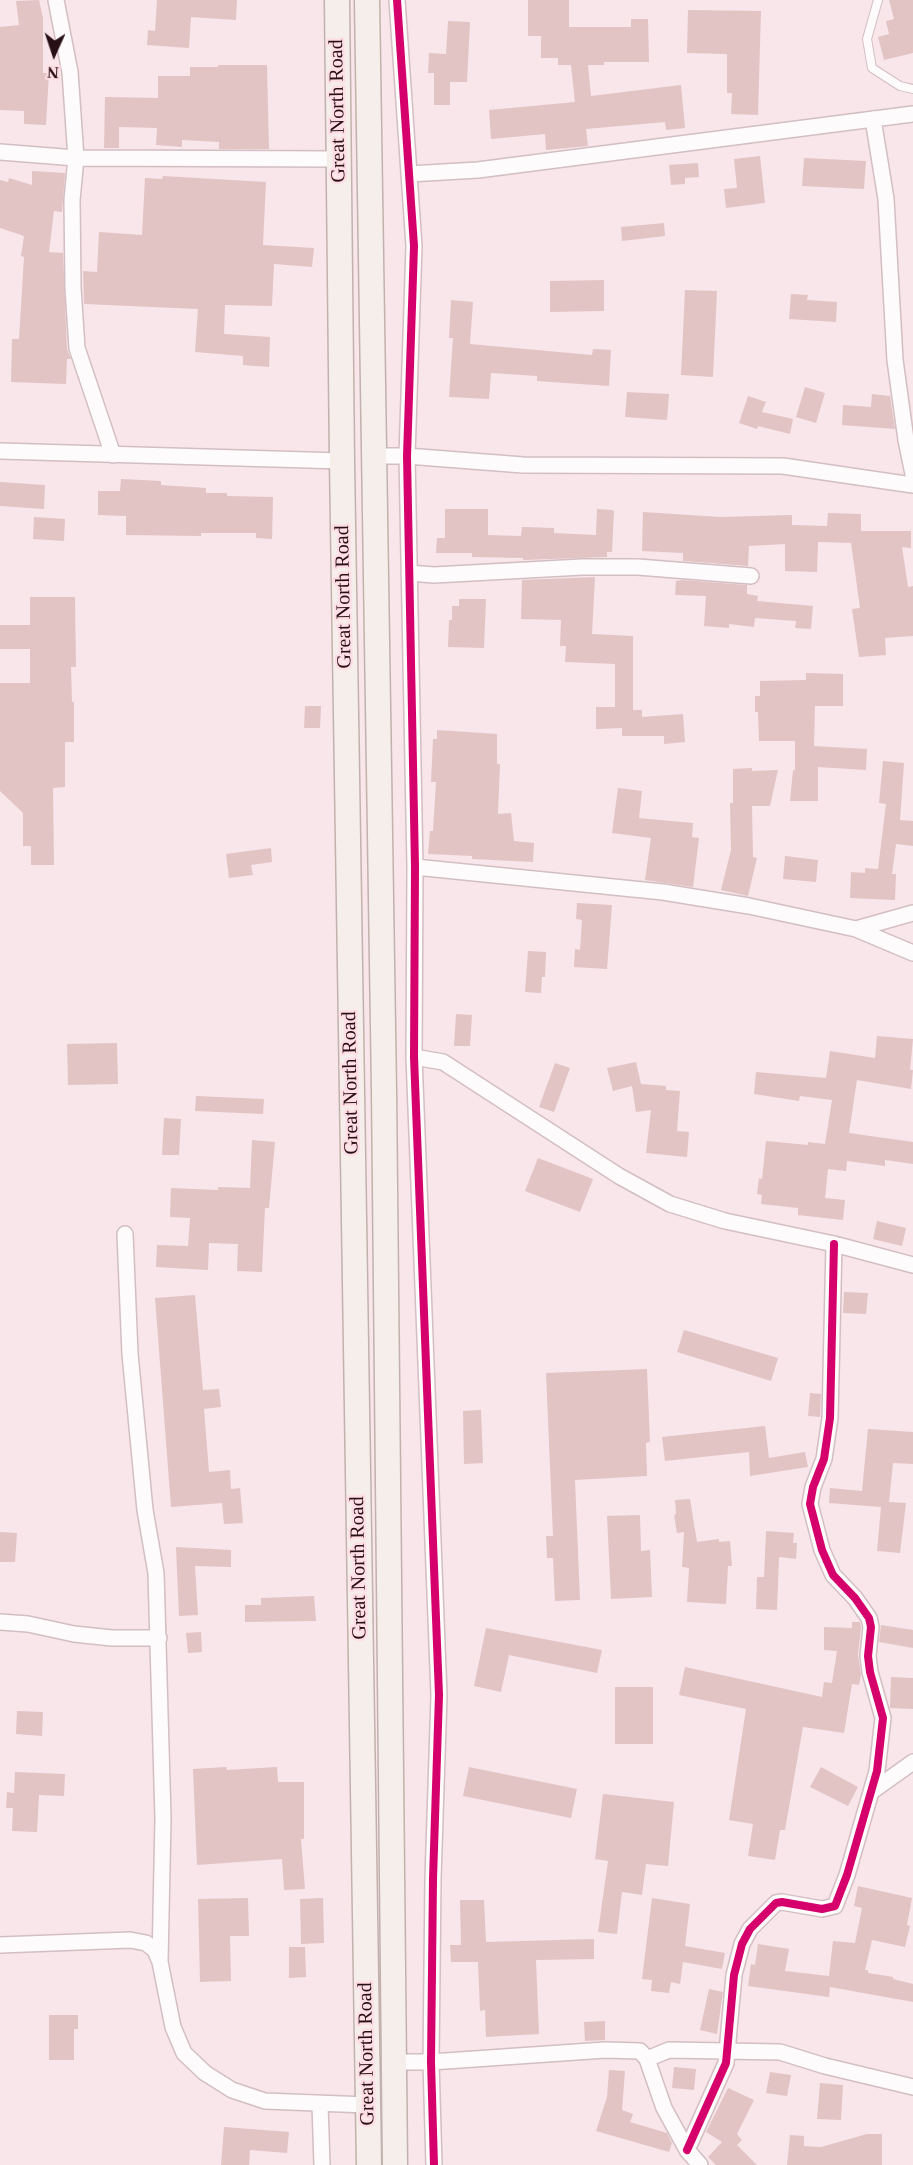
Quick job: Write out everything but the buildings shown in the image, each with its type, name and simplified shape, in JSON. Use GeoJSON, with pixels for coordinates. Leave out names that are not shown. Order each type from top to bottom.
{"type":"FeatureCollection","features":[{"type":"Feature","properties":{"kind":"main road","name":"Great North Road"},"geometry":{"type":"LineString","coordinates":[[337,0],[342,461],[369,2165]]}},
{"type":"Feature","properties":{"kind":"main road","name":"Great North Road"},"geometry":{"type":"LineString","coordinates":[[367,0],[384,1090],[395,2165]]}},
{"type":"Feature","properties":{"kind":"street"},"geometry":{"type":"LineString","coordinates":[[56,0],[70,72],[76,158],[72,200],[73,288],[78,348],[114,455]]}},
{"type":"Feature","properties":{"kind":"street"},"geometry":{"type":"LineString","coordinates":[[397,0],[414,246],[407,456],[415,867],[414,1057],[439,1695],[432,1879],[431,2062],[434,2165]]}},
{"type":"Feature","properties":{"kind":"street"},"geometry":{"type":"LineString","coordinates":[[409,174],[477,170],[913,114]]}},
{"type":"Feature","properties":{"kind":"street"},"geometry":{"type":"LineString","coordinates":[[873,119],[886,199],[895,360],[913,474]]}},
{"type":"Feature","properties":{"kind":"street"},"geometry":{"type":"LineString","coordinates":[[0,152],[76,158],[339,159]]}},
{"type":"Feature","properties":{"kind":"street"},"geometry":{"type":"LineString","coordinates":[[0,451],[342,461]]}},
{"type":"Feature","properties":{"kind":"street"},"geometry":{"type":"LineString","coordinates":[[373,456],[407,456],[523,465],[783,466],[913,485]]}},
{"type":"Feature","properties":{"kind":"street"},"geometry":{"type":"LineString","coordinates":[[409,573],[638,567],[751,576]]}},
{"type":"Feature","properties":{"kind":"street"},"geometry":{"type":"LineString","coordinates":[[415,867],[663,892],[749,906],[856,929],[913,953]]}},
{"type":"Feature","properties":{"kind":"street"},"geometry":{"type":"LineString","coordinates":[[856,929],[913,913]]}},
{"type":"Feature","properties":{"kind":"street"},"geometry":{"type":"LineString","coordinates":[[414,1057],[443,1062],[619,1176],[670,1204],[725,1221],[834,1244],[913,1265]]}},
{"type":"Feature","properties":{"kind":"street"},"geometry":{"type":"LineString","coordinates":[[125,1234],[130,1354],[145,1509],[156,1574],[163,1818],[160,1962]]}},
{"type":"Feature","properties":{"kind":"street"},"geometry":{"type":"LineString","coordinates":[[687,2150],[722,2075],[728,2049],[736,1962],[742,1944],[750,1929],[776,1904],[782,1902],[822,1909],[835,1906],[848,1875],[877,1771],[883,1718],[870,1672],[868,1656],[871,1628],[869,1618],[855,1598],[833,1575],[822,1551],[810,1504],[813,1487],[824,1459],[830,1418],[834,1244]]}},
{"type":"Feature","properties":{"kind":"street"},"geometry":{"type":"LineString","coordinates":[[0,1622],[28,1624],[74,1634],[112,1638],[159,1638]]}},
{"type":"Feature","properties":{"kind":"street"},"geometry":{"type":"LineString","coordinates":[[872,1792],[913,1762]]}},
{"type":"Feature","properties":{"kind":"street"},"geometry":{"type":"LineString","coordinates":[[0,1945],[130,1940],[146,1943],[155,1950],[160,1962],[173,2026],[184,2053],[205,2073],[231,2090],[265,2101],[368,2105]]}},
{"type":"Feature","properties":{"kind":"street"},"geometry":{"type":"LineString","coordinates":[[647,2059],[669,2050],[728,2049],[780,2052],[825,2066],[913,2087]]}},
{"type":"Feature","properties":{"kind":"street"},"geometry":{"type":"LineString","coordinates":[[394,2062],[431,2062],[605,2050],[640,2051],[647,2059],[664,2108],[687,2150],[699,2165]]}},
{"type":"Feature","properties":{"kind":"street"},"geometry":{"type":"LineString","coordinates":[[320,2103],[321,2165]]}},
{"type":"Feature","properties":{"kind":"street"},"geometry":{"type":"LineString","coordinates":[[311,2165],[321,2149]]}},
{"type":"Feature","properties":{"kind":"lane"},"geometry":{"type":"LineString","coordinates":[[878,0],[867,39],[872,68],[900,86],[913,89]]}},
{"type":"Feature","properties":{"kind":"cycle path"},"geometry":{"type":"LineString","coordinates":[[397,0],[414,246],[407,456],[415,867],[414,1057],[439,1695],[433,1879],[431,2062],[434,2165]]}},
{"type":"Feature","properties":{"kind":"cycle path"},"geometry":{"type":"LineString","coordinates":[[687,2150],[726,2063],[734,1975],[742,1944],[750,1929],[776,1903],[822,1909],[835,1906],[847,1875],[877,1771],[883,1718],[870,1672],[868,1656],[871,1627],[869,1618],[855,1598],[833,1575],[822,1550],[810,1504],[813,1487],[824,1459],[830,1418],[834,1244]]}}]}
